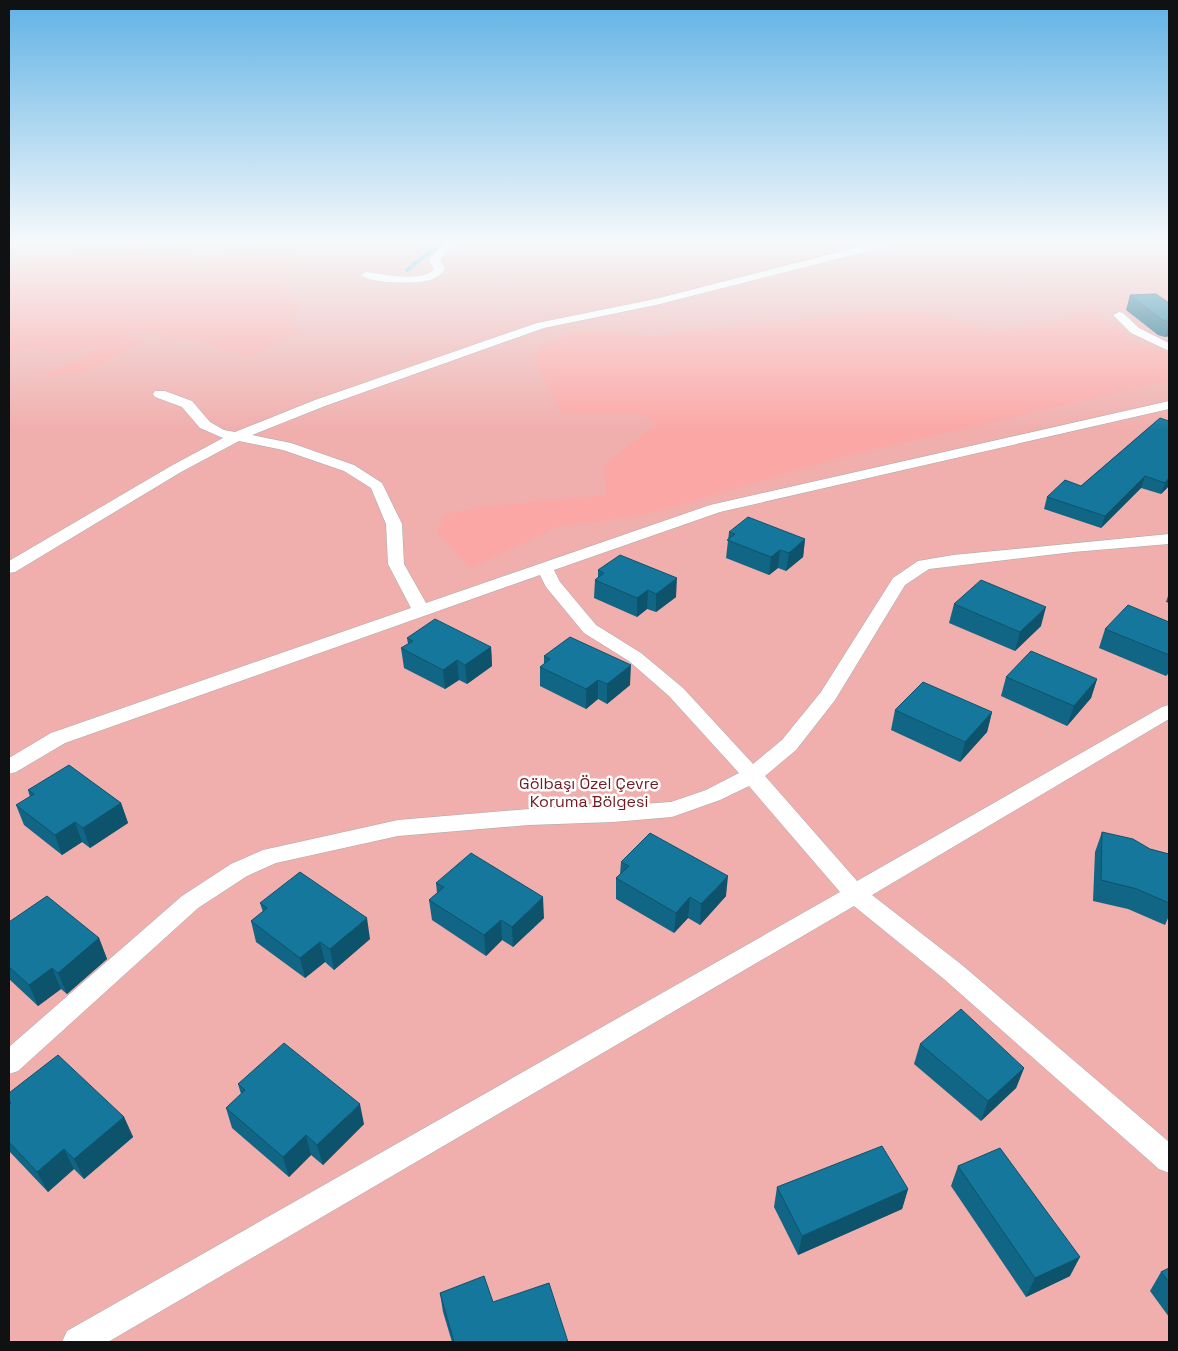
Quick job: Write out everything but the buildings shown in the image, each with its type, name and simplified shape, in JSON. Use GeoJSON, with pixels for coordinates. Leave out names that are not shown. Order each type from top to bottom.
{"type":"FeatureCollection","features":[{"type":"Feature","properties":{"kind":"street"},"geometry":{"type":"LineString","coordinates":[[9,568],[176,469],[237,436],[320,403],[541,325],[641,305]]}},
{"type":"Feature","properties":{"kind":"street"},"geometry":{"type":"LineString","coordinates":[[1119,315],[1124,323],[1140,335],[1169,347]]}},
{"type":"Feature","properties":{"kind":"street"},"geometry":{"type":"LineString","coordinates":[[160,394],[187,404],[205,426],[220,432],[286,446],[350,468],[377,486],[394,524],[396,564],[421,611]]}},
{"type":"Feature","properties":{"kind":"street"},"geometry":{"type":"LineString","coordinates":[[9,767],[16,761],[58,738],[715,508],[1169,406]]}},
{"type":"Feature","properties":{"kind":"street"},"geometry":{"type":"LineString","coordinates":[[9,1063],[190,902],[239,870],[271,856],[398,828],[529,816],[613,814],[672,809],[713,795],[753,776],[789,745],[828,696],[899,582],[911,572],[924,565],[953,560],[1082,546],[1169,540]]}},
{"type":"Feature","properties":{"kind":"street"},"geometry":{"type":"LineString","coordinates":[[545,568],[552,583],[590,629],[635,657],[676,692],[753,776],[855,894],[953,972],[1169,1160]]}},
{"type":"Feature","properties":{"kind":"street"},"geometry":{"type":"LineString","coordinates":[[78,1342],[855,894],[1169,710]]}},
{"type":"Feature","properties":{"kind":"green space","name":"Gölbaşı Özel Çevre Koruma Bölgesi"},"geometry":{"type":"Polygon","coordinates":[[[9,305],[1169,305],[1169,1342],[9,1342],[9,305]]]}},
{"type":"Feature","properties":{"kind":"shaded area"},"geometry":{"type":"Polygon","coordinates":[[[9,305],[298,305],[300,308],[291,312],[293,317],[288,322],[296,327],[297,332],[252,356],[213,348],[213,345],[199,340],[172,338],[138,331],[128,334],[123,338],[143,339],[146,341],[94,368],[76,375],[65,374],[45,377],[46,373],[80,359],[98,347],[90,346],[74,352],[51,353],[39,348],[9,352],[9,305]]]}},
{"type":"Feature","properties":{"kind":"shaded area"},"geometry":{"type":"Polygon","coordinates":[[[1091,309],[1117,330],[1140,344],[1169,352],[1169,381],[853,454],[648,514],[558,527],[471,568],[437,532],[446,514],[482,507],[606,495],[604,465],[659,423],[638,413],[563,414],[536,365],[539,346],[577,331],[656,336],[880,310],[928,313],[996,331],[1043,325],[1091,309]]]}}]}
